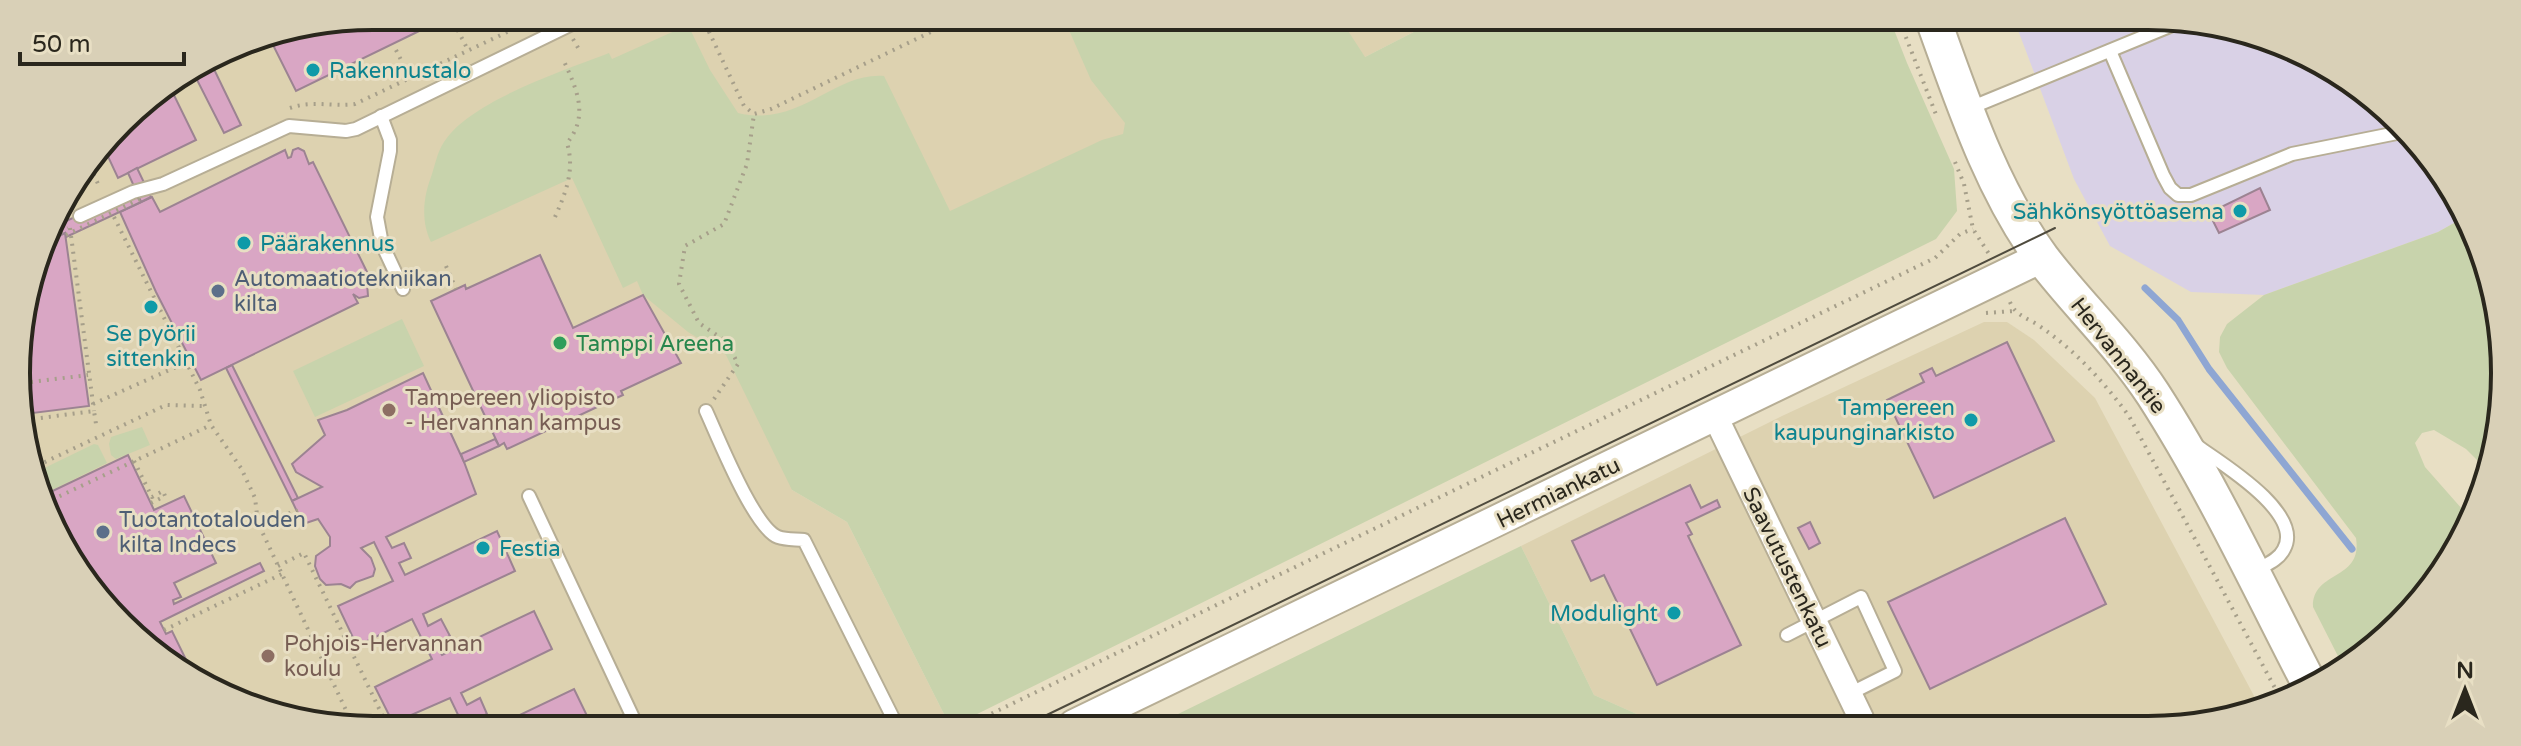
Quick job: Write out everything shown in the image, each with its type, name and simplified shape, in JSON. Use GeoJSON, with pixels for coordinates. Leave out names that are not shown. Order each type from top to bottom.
{"type":"FeatureCollection","features":[{"type":"Feature","properties":{"kind":"main road","name":"Hervannantie"},"geometry":{"type":"LineString","coordinates":[[1936,30],[1952,115],[2042,257],[2137,373],[2177,432],[2306,678]]}},
{"type":"Feature","properties":{"kind":"street","name":"Hermiankatu"},"geometry":{"type":"LineString","coordinates":[[1093,716],[2042,257]]}},
{"type":"Feature","properties":{"kind":"street","name":"Saavutustenkatu"},"geometry":{"type":"LineString","coordinates":[[1715,416],[1860,716]]}},
{"type":"Feature","properties":{"kind":"lane"},"geometry":{"type":"LineString","coordinates":[[80,216],[133,192],[163,184],[289,126],[346,131],[559,30]]}},
{"type":"Feature","properties":{"kind":"lane"},"geometry":{"type":"LineString","coordinates":[[1952,115],[2159,31]]}},
{"type":"Feature","properties":{"kind":"lane"},"geometry":{"type":"LineString","coordinates":[[2110,51],[2163,175],[2178,195],[2191,195],[2292,154],[2394,134]]}},
{"type":"Feature","properties":{"kind":"lane"},"geometry":{"type":"LineString","coordinates":[[381,116],[390,140],[390,151],[377,217],[382,244],[403,289]]}},
{"type":"Feature","properties":{"kind":"lane"},"geometry":{"type":"LineString","coordinates":[[706,411],[762,523],[777,537],[804,540],[892,716]]}},
{"type":"Feature","properties":{"kind":"lane"},"geometry":{"type":"LineString","coordinates":[[2177,432],[2248,483],[2280,515],[2287,534],[2283,552],[2252,573]]}},
{"type":"Feature","properties":{"kind":"lane"},"geometry":{"type":"LineString","coordinates":[[529,496],[632,716]]}},
{"type":"Feature","properties":{"kind":"lane"},"geometry":{"type":"LineString","coordinates":[[1787,635],[1861,597],[1895,671],[1849,694]]}},
{"type":"Feature","properties":{"kind":"path"},"geometry":{"type":"LineString","coordinates":[[458,30],[468,50]]}},
{"type":"Feature","properties":{"kind":"path"},"geometry":{"type":"LineString","coordinates":[[287,109],[314,102],[341,106],[355,104],[511,30]]}},
{"type":"Feature","properties":{"kind":"path"},"geometry":{"type":"LineString","coordinates":[[708,30],[744,106],[754,114]]}},
{"type":"Feature","properties":{"kind":"path"},"geometry":{"type":"LineString","coordinates":[[754,114],[771,109],[935,30]]}},
{"type":"Feature","properties":{"kind":"path"},"geometry":{"type":"LineString","coordinates":[[1904,30],[1952,115]]}},
{"type":"Feature","properties":{"kind":"path"},"geometry":{"type":"LineString","coordinates":[[396,50],[410,78]]}},
{"type":"Feature","properties":{"kind":"path"},"geometry":{"type":"LineString","coordinates":[[555,217],[568,187],[572,159],[567,143],[574,134],[581,111],[578,94],[563,59]]}},
{"type":"Feature","properties":{"kind":"path"},"geometry":{"type":"LineString","coordinates":[[706,411],[738,364],[727,342],[699,323],[679,284],[685,246],[724,224],[747,164],[754,114]]}},
{"type":"Feature","properties":{"kind":"path"},"geometry":{"type":"LineString","coordinates":[[1954,160],[1964,184],[1973,229],[2001,278],[2014,311],[2080,358],[2106,385],[2129,416],[2277,691]]}},
{"type":"Feature","properties":{"kind":"path"},"geometry":{"type":"LineString","coordinates":[[93,174],[200,390],[211,425],[241,468],[255,498],[258,523],[348,715]]}},
{"type":"Feature","properties":{"kind":"path"},"geometry":{"type":"LineString","coordinates":[[66,235],[144,197]]}},
{"type":"Feature","properties":{"kind":"path"},"geometry":{"type":"LineString","coordinates":[[70,228],[76,294],[96,424]]}},
{"type":"Feature","properties":{"kind":"path"},"geometry":{"type":"LineString","coordinates":[[987,716],[1935,258],[1960,234],[1973,229]]}},
{"type":"Feature","properties":{"kind":"path"},"geometry":{"type":"LineString","coordinates":[[446,266],[456,289]]}},
{"type":"Feature","properties":{"kind":"path"},"geometry":{"type":"LineString","coordinates":[[93,404],[185,363]]}},
{"type":"Feature","properties":{"kind":"path"},"geometry":{"type":"LineString","coordinates":[[30,382],[88,375]]}},
{"type":"Feature","properties":{"kind":"path"},"geometry":{"type":"LineString","coordinates":[[42,463],[166,405],[204,406]]}},
{"type":"Feature","properties":{"kind":"path"},"geometry":{"type":"LineString","coordinates":[[33,419],[94,411]]}},
{"type":"Feature","properties":{"kind":"path"},"geometry":{"type":"LineString","coordinates":[[54,499],[211,425]]}},
{"type":"Feature","properties":{"kind":"path"},"geometry":{"type":"LineString","coordinates":[[134,461],[152,497],[163,491],[165,496],[151,503]]}},
{"type":"Feature","properties":{"kind":"path"},"geometry":{"type":"LineString","coordinates":[[258,523],[300,510]]}},
{"type":"Feature","properties":{"kind":"path"},"geometry":{"type":"LineString","coordinates":[[278,566],[304,553],[383,716]]}},
{"type":"Feature","properties":{"kind":"path"},"geometry":{"type":"LineString","coordinates":[[164,630],[282,574]]}},
{"type":"Feature","properties":{"kind":"shaded area","name":"Tampereen yliopisto - Hervannan kampus"},"geometry":{"type":"Polygon","coordinates":[[[373,30],[1418,30],[1365,57],[792,490],[847,522],[945,716],[373,716],[328,713],[263,698],[201,670],[147,631],[101,582],[65,525],[42,462],[31,395],[33,328],[48,263],[65,221],[88,182],[130,130],[164,101],[201,76],[242,56],[284,42],[328,33],[373,30]]]}},
{"type":"Feature","properties":{"kind":"shaded area"},"geometry":{"type":"Polygon","coordinates":[[[2018,30],[2193,33],[2258,48],[2300,65],[2339,88],[2391,130],[2433,182],[2456,222],[2438,232],[2264,295],[2191,292],[2110,246],[2074,179],[2018,30]]]}},
{"type":"Feature","properties":{"kind":"shaded area"},"geometry":{"type":"Polygon","coordinates":[[[1984,322],[2007,322],[2034,340],[2095,398],[2256,699],[2193,713],[2148,716],[1640,716],[1594,695],[1521,546],[1782,416],[1984,322]]]}},
{"type":"Feature","properties":{"kind":"green space"},"geometry":{"type":"Polygon","coordinates":[[[677,30],[690,30],[710,70],[738,113],[760,116],[780,113],[849,82],[884,76],[950,211],[1102,140],[1123,134],[1125,123],[1091,80],[1069,30],[1347,30],[1365,57],[1418,30],[1894,30],[1954,169],[1957,211],[1936,239],[973,716],[945,716],[847,522],[792,490],[726,355],[688,332],[643,295],[637,281],[623,288],[572,178],[431,242],[424,218],[426,193],[442,146],[457,127],[474,113],[543,78],[609,53],[612,59],[677,30]]]}},
{"type":"Feature","properties":{"kind":"green space"},"geometry":{"type":"Polygon","coordinates":[[[2456,222],[2473,263],[2488,328],[2490,395],[2479,462],[2466,449],[2434,430],[2422,433],[2415,443],[2425,467],[2463,510],[2433,564],[2406,599],[2374,631],[2339,658],[2313,607],[2320,587],[2352,562],[2356,538],[2227,368],[2219,352],[2220,337],[2227,324],[2264,295],[2438,232],[2456,222]]]}},
{"type":"Feature","properties":{"kind":"green space"},"geometry":{"type":"Polygon","coordinates":[[[402,319],[424,366],[315,417],[293,371],[402,319]]]}},
{"type":"Feature","properties":{"kind":"green space"},"geometry":{"type":"Polygon","coordinates":[[[142,427],[150,445],[116,459],[111,455],[111,437],[142,427]]]}},
{"type":"Feature","properties":{"kind":"green space"},"geometry":{"type":"Polygon","coordinates":[[[94,444],[98,445],[107,463],[51,491],[44,468],[94,444]]]}},
{"type":"Feature","properties":{"kind":"green space"},"geometry":{"type":"Polygon","coordinates":[[[1521,546],[1594,695],[1640,716],[1176,716],[1521,546]]]}},
{"type":"Feature","properties":{"kind":"building","name":"Rakennustalo"},"geometry":{"type":"Polygon","coordinates":[[[421,30],[296,91],[273,45],[328,33],[421,30]]]}},
{"type":"Feature","properties":{"kind":"building"},"geometry":{"type":"Polygon","coordinates":[[[214,69],[241,125],[224,133],[196,79],[214,69]]]}},
{"type":"Feature","properties":{"kind":"building"},"geometry":{"type":"Polygon","coordinates":[[[173,94],[196,140],[118,178],[108,156],[130,130],[173,94]]]}},
{"type":"Feature","properties":{"kind":"building","name":"Päärakennus"},"geometry":{"type":"Polygon","coordinates":[[[298,148],[304,151],[309,164],[313,162],[368,274],[362,278],[367,283],[368,296],[359,298],[353,294],[358,303],[201,380],[120,212],[152,197],[160,212],[285,150],[288,158],[291,157],[293,150],[298,148]]]}},
{"type":"Feature","properties":{"kind":"building"},"geometry":{"type":"Polygon","coordinates":[[[137,168],[151,197],[141,202],[128,173],[137,168]]]}},
{"type":"Feature","properties":{"kind":"building","name":"Sähkönsyöttöasema"},"geometry":{"type":"Polygon","coordinates":[[[2260,188],[2270,210],[2219,233],[2209,213],[2260,188]]]}},
{"type":"Feature","properties":{"kind":"building"},"geometry":{"type":"Polygon","coordinates":[[[135,189],[141,202],[66,237],[65,233],[58,236],[65,222],[135,189]]]}},
{"type":"Feature","properties":{"kind":"building"},"geometry":{"type":"Polygon","coordinates":[[[65,233],[89,406],[33,413],[30,373],[33,328],[42,284],[58,236],[65,233]]]}},
{"type":"Feature","properties":{"kind":"building","name":"Tamppi Areena"},"geometry":{"type":"Polygon","coordinates":[[[540,255],[573,328],[643,295],[681,363],[621,391],[623,395],[507,449],[504,443],[499,446],[431,301],[465,285],[466,289],[540,255]]]}},
{"type":"Feature","properties":{"kind":"building","name":"Tampereen kaupunginarkisto"},"geometry":{"type":"Polygon","coordinates":[[[2007,342],[2054,441],[1934,498],[1887,400],[1924,382],[1920,374],[1932,368],[1936,376],[2007,342]]]}},
{"type":"Feature","properties":{"kind":"building"},"geometry":{"type":"Polygon","coordinates":[[[232,365],[298,498],[292,501],[226,368],[232,365]]]}},
{"type":"Feature","properties":{"kind":"building","name":"Festia"},"geometry":{"type":"Polygon","coordinates":[[[423,373],[476,494],[386,537],[392,548],[404,543],[411,558],[399,563],[405,575],[497,531],[515,571],[423,614],[428,626],[441,619],[450,636],[435,643],[442,655],[534,611],[552,649],[461,693],[467,705],[480,698],[487,714],[483,716],[459,716],[450,698],[409,716],[390,716],[375,687],[432,659],[412,619],[357,646],[338,606],[393,581],[374,542],[361,548],[371,558],[375,569],[373,576],[356,582],[350,588],[341,584],[326,585],[320,579],[315,566],[316,556],[330,546],[330,537],[318,519],[303,524],[292,501],[322,487],[296,472],[292,464],[325,435],[318,420],[347,410],[423,373]]]}},
{"type":"Feature","properties":{"kind":"building"},"geometry":{"type":"Polygon","coordinates":[[[495,439],[499,446],[464,462],[461,454],[495,439]]]}},
{"type":"Feature","properties":{"kind":"building"},"geometry":{"type":"Polygon","coordinates":[[[128,455],[154,510],[184,496],[216,563],[174,583],[181,597],[173,600],[174,604],[260,563],[264,571],[160,622],[166,634],[172,631],[187,661],[130,616],[101,582],[65,525],[51,492],[128,455]]]}},
{"type":"Feature","properties":{"kind":"building","name":"Modulight"},"geometry":{"type":"Polygon","coordinates":[[[1690,485],[1701,508],[1717,500],[1720,507],[1686,523],[1692,534],[1688,536],[1741,645],[1657,685],[1604,575],[1591,581],[1572,541],[1690,485]]]}},
{"type":"Feature","properties":{"kind":"building"},"geometry":{"type":"Polygon","coordinates":[[[2065,518],[2106,604],[1930,689],[1888,602],[2065,518]]]}},
{"type":"Feature","properties":{"kind":"building"},"geometry":{"type":"Polygon","coordinates":[[[1810,522],[1820,543],[1809,549],[1798,528],[1810,522]]]}},
{"type":"Feature","properties":{"kind":"building"},"geometry":{"type":"Polygon","coordinates":[[[574,689],[587,716],[518,716],[574,689]]]}},
{"type":"Feature","properties":{"kind":"waterway"},"geometry":{"type":"LineString","coordinates":[[2145,288],[2178,320],[2209,369],[2352,549]]}},
{"type":"Feature","properties":{"kind":"tram line"},"geometry":{"type":"LineString","coordinates":[[1045,716],[2055,228]]}},
{"type":"Feature","properties":{"kind":"place","name":"Rakennustalo"},"geometry":{"type":"Point","coordinates":[313,70]}},
{"type":"Feature","properties":{"kind":"place","name":"Sähkönsyöttöasema"},"geometry":{"type":"Point","coordinates":[2240,211]}},
{"type":"Feature","properties":{"kind":"place","name":"Päärakennus"},"geometry":{"type":"Point","coordinates":[244,243]}},
{"type":"Feature","properties":{"kind":"place","name":"Automaatiotekniikan kilta"},"geometry":{"type":"Point","coordinates":[218,291]}},
{"type":"Feature","properties":{"kind":"place","name":"Se pyörii sittenkin"},"geometry":{"type":"Point","coordinates":[151,307]}},
{"type":"Feature","properties":{"kind":"place","name":"Tamppi Areena"},"geometry":{"type":"Point","coordinates":[560,343]}},
{"type":"Feature","properties":{"kind":"place","name":"Tampereen yliopisto - Hervannan kampus"},"geometry":{"type":"Point","coordinates":[389,410]}},
{"type":"Feature","properties":{"kind":"place","name":"Tampereen kaupunginarkisto"},"geometry":{"type":"Point","coordinates":[1971,420]}},
{"type":"Feature","properties":{"kind":"place","name":"Tuotantotalouden kilta Indecs"},"geometry":{"type":"Point","coordinates":[103,532]}},
{"type":"Feature","properties":{"kind":"place","name":"Festia"},"geometry":{"type":"Point","coordinates":[483,548]}},
{"type":"Feature","properties":{"kind":"place","name":"Modulight"},"geometry":{"type":"Point","coordinates":[1674,613]}},
{"type":"Feature","properties":{"kind":"place","name":"Pohjois-Hervannan koulu"},"geometry":{"type":"Point","coordinates":[268,656]}}]}
